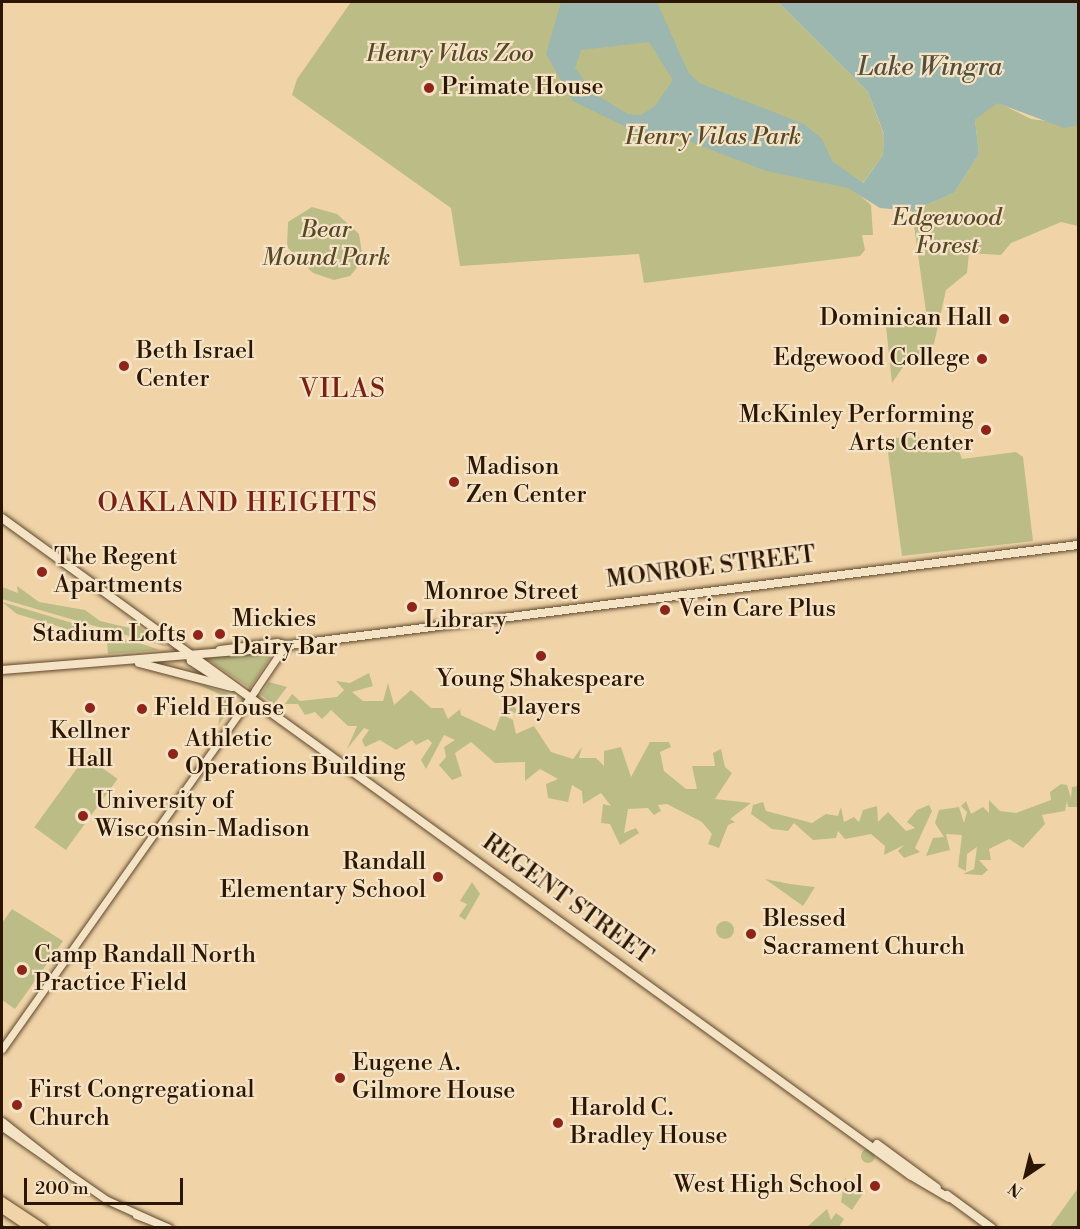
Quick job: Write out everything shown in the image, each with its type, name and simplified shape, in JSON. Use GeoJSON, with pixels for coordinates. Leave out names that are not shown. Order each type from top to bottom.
{"type":"FeatureCollection","features":[{"type":"Feature","properties":{"kind":"main road","name":"REGENT STREET"},"geometry":{"type":"LineString","coordinates":[[2,518],[992,1227]]}},
{"type":"Feature","properties":{"kind":"main road","name":"MONROE STREET"},"geometry":{"type":"LineString","coordinates":[[2,670],[189,654],[1078,545]]}},
{"type":"Feature","properties":{"kind":"main road","name":"REGENT STREET"},"geometry":{"type":"LineString","coordinates":[[189,654],[204,671],[231,683]]}},
{"type":"Feature","properties":{"kind":"main road"},"geometry":{"type":"LineString","coordinates":[[163,657],[181,669],[204,671]]}},
{"type":"Feature","properties":{"kind":"main road"},"geometry":{"type":"LineString","coordinates":[[110,661],[146,663],[231,683]]}},
{"type":"Feature","properties":{"kind":"main road"},"geometry":{"type":"LineString","coordinates":[[2,1201],[43,1227]]}},
{"type":"Feature","properties":{"kind":"main road"},"geometry":{"type":"LineString","coordinates":[[2,1209],[30,1227]]}},
{"type":"Feature","properties":{"kind":"street"},"geometry":{"type":"LineString","coordinates":[[2,1048],[282,650],[280,643]]}},
{"type":"Feature","properties":{"kind":"street"},"geometry":{"type":"LineString","coordinates":[[2,1121],[73,1177]]}},
{"type":"Feature","properties":{"kind":"street"},"geometry":{"type":"LineString","coordinates":[[2,1128],[116,1204],[168,1227]]}},
{"type":"Feature","properties":{"kind":"green space","name":"Henry Vilas Park"},"geometry":{"type":"Polygon","coordinates":[[[351,2],[778,2],[868,92],[884,135],[883,155],[856,192],[871,205],[873,235],[862,235],[865,250],[860,256],[644,283],[639,254],[460,266],[451,208],[292,95],[297,79],[351,2]]]}},
{"type":"Feature","properties":{"kind":"green space","name":"Edgewood Forest"},"geometry":{"type":"Polygon","coordinates":[[[997,102],[1031,119],[1078,125],[1078,226],[1061,222],[1011,243],[1001,255],[969,253],[967,273],[946,290],[933,348],[907,361],[892,383],[885,317],[926,312],[912,211],[954,193],[979,154],[975,120],[997,102]]]}},
{"type":"Feature","properties":{"kind":"green space","name":"Bear Mound Park"},"geometry":{"type":"Polygon","coordinates":[[[312,207],[337,214],[359,234],[363,260],[350,276],[334,280],[313,273],[287,247],[288,222],[312,207]]]}},
{"type":"Feature","properties":{"kind":"green space"},"geometry":{"type":"Polygon","coordinates":[[[954,437],[962,459],[1016,452],[1023,457],[1033,541],[902,556],[886,438],[954,437]]]}},
{"type":"Feature","properties":{"kind":"green space"},"geometry":{"type":"Polygon","coordinates":[[[17,586],[39,602],[85,610],[100,621],[134,629],[135,624],[167,647],[2,599],[2,587],[18,593],[17,586]]]}},
{"type":"Feature","properties":{"kind":"green space"},"geometry":{"type":"Polygon","coordinates":[[[2,602],[160,650],[108,654],[107,641],[17,614],[2,602]]]}},
{"type":"Feature","properties":{"kind":"green space"},"geometry":{"type":"Polygon","coordinates":[[[274,652],[250,688],[207,659],[209,657],[274,652]]]}},
{"type":"Feature","properties":{"kind":"green space"},"geometry":{"type":"Polygon","coordinates":[[[369,673],[373,686],[352,692],[363,701],[383,701],[388,683],[394,705],[411,690],[431,708],[443,708],[448,719],[460,709],[461,715],[495,731],[503,709],[514,705],[518,715],[510,711],[505,716],[513,720],[516,734],[534,726],[551,752],[573,759],[582,747],[579,758],[596,758],[604,766],[604,751],[621,747],[631,777],[650,742],[669,742],[671,747],[660,752],[664,771],[686,789],[697,789],[692,766],[715,766],[713,753],[721,749],[725,767],[732,773],[715,799],[751,803],[730,819],[735,822],[728,825],[719,848],[708,844],[712,834],[702,822],[667,804],[658,805],[661,811],[654,815],[648,808],[628,809],[624,833],[636,828],[639,833],[620,845],[610,824],[601,823],[603,804],[611,806],[601,793],[583,804],[582,791],[572,785],[568,802],[548,798],[546,784],[558,779],[540,769],[525,781],[525,762],[495,763],[471,742],[455,753],[462,776],[452,780],[439,765],[446,757],[444,747],[455,740],[444,735],[426,769],[421,760],[432,743],[428,739],[416,745],[412,740],[396,750],[380,740],[365,747],[362,740],[369,730],[364,728],[347,749],[357,726],[348,726],[331,710],[322,719],[315,712],[305,715],[298,704],[285,704],[292,694],[300,701],[337,697],[344,690],[336,681],[350,683],[369,673]]]}},
{"type":"Feature","properties":{"kind":"green space"},"geometry":{"type":"Polygon","coordinates":[[[269,682],[287,687],[274,704],[261,695],[269,682]]]}},
{"type":"Feature","properties":{"kind":"green space"},"geometry":{"type":"Polygon","coordinates":[[[195,683],[227,693],[231,698],[232,705],[218,726],[223,696],[195,683]]]}},
{"type":"Feature","properties":{"kind":"green space"},"geometry":{"type":"Polygon","coordinates":[[[86,756],[118,779],[66,850],[34,827],[86,756]]]}},
{"type":"Feature","properties":{"kind":"green space"},"geometry":{"type":"Polygon","coordinates":[[[1061,784],[1067,785],[1071,798],[1072,787],[1078,786],[1077,807],[1068,807],[1067,801],[1065,811],[1042,815],[1045,824],[1023,848],[1009,839],[989,849],[991,860],[979,860],[988,870],[982,875],[963,874],[974,869],[977,847],[967,854],[966,871],[958,867],[962,835],[946,834],[950,850],[926,856],[933,838],[944,837],[935,823],[939,810],[959,807],[964,823],[967,812],[961,806],[966,801],[971,814],[983,807],[989,813],[989,800],[1000,811],[1016,813],[1051,800],[1050,792],[1061,784]]]}},
{"type":"Feature","properties":{"kind":"green space"},"geometry":{"type":"Polygon","coordinates":[[[763,802],[766,811],[812,823],[826,814],[838,816],[841,807],[844,822],[854,817],[859,822],[863,810],[877,806],[878,822],[888,812],[906,831],[915,828],[907,822],[917,810],[929,805],[932,811],[915,848],[920,852],[904,858],[898,851],[904,845],[884,855],[885,846],[871,834],[845,839],[838,831],[836,838],[813,840],[794,823],[788,831],[772,829],[751,814],[753,805],[763,802]]]}},
{"type":"Feature","properties":{"kind":"green space"},"geometry":{"type":"Polygon","coordinates":[[[765,879],[790,884],[815,887],[803,906],[765,879]]]}},
{"type":"Feature","properties":{"kind":"green space"},"geometry":{"type":"Polygon","coordinates":[[[472,882],[480,894],[465,920],[459,916],[467,904],[460,901],[472,882]]]}},
{"type":"Feature","properties":{"kind":"green space","name":"Camp Randall North Practice Field"},"geometry":{"type":"Polygon","coordinates":[[[12,909],[63,941],[15,1009],[2,1000],[2,923],[12,909]]]}},
{"type":"Feature","properties":{"kind":"green space"},"geometry":{"type":"Polygon","coordinates":[[[725,921],[731,924],[734,930],[731,936],[725,939],[719,936],[716,930],[719,924],[725,921]]]}},
{"type":"Feature","properties":{"kind":"green space"},"geometry":{"type":"Polygon","coordinates":[[[865,1149],[871,1149],[875,1156],[871,1163],[865,1163],[861,1159],[861,1153],[865,1149]]]}},
{"type":"Feature","properties":{"kind":"green space"},"geometry":{"type":"Polygon","coordinates":[[[845,1178],[864,1192],[852,1210],[841,1202],[845,1178]]]}},
{"type":"Feature","properties":{"kind":"green space"},"geometry":{"type":"Polygon","coordinates":[[[1078,1188],[1078,1227],[1050,1227],[1078,1188]]]}},
{"type":"Feature","properties":{"kind":"green space"},"geometry":{"type":"Polygon","coordinates":[[[827,1209],[831,1220],[836,1213],[844,1219],[839,1227],[807,1227],[827,1209]]]}},
{"type":"Feature","properties":{"kind":"water","name":"Lake Wingra"},"geometry":{"type":"Polygon","coordinates":[[[561,2],[657,2],[688,72],[699,83],[804,124],[822,139],[832,161],[863,183],[883,155],[884,134],[868,92],[778,2],[1078,2],[1078,125],[1064,128],[997,103],[975,120],[979,154],[954,193],[912,211],[880,208],[848,188],[766,171],[678,137],[644,136],[573,101],[546,54],[561,2]],[[649,42],[581,50],[575,68],[593,93],[628,114],[641,115],[655,106],[673,80],[649,42]]]}},
{"type":"Feature","properties":{"kind":"place","name":"Primate House"},"geometry":{"type":"Point","coordinates":[429,88]}},
{"type":"Feature","properties":{"kind":"place","name":"Dominican Hall"},"geometry":{"type":"Point","coordinates":[1004,319]}},
{"type":"Feature","properties":{"kind":"place","name":"Edgewood College"},"geometry":{"type":"Point","coordinates":[982,359]}},
{"type":"Feature","properties":{"kind":"place","name":"Beth Israel Center"},"geometry":{"type":"Point","coordinates":[124,366]}},
{"type":"Feature","properties":{"kind":"place","name":"McKinley Performing Arts Center"},"geometry":{"type":"Point","coordinates":[986,430]}},
{"type":"Feature","properties":{"kind":"place","name":"Madison Zen Center"},"geometry":{"type":"Point","coordinates":[454,482]}},
{"type":"Feature","properties":{"kind":"place","name":"The Regent Apartments"},"geometry":{"type":"Point","coordinates":[42,572]}},
{"type":"Feature","properties":{"kind":"place","name":"Monroe Street Library"},"geometry":{"type":"Point","coordinates":[412,607]}},
{"type":"Feature","properties":{"kind":"place","name":"Vein Care Plus"},"geometry":{"type":"Point","coordinates":[665,610]}},
{"type":"Feature","properties":{"kind":"place","name":"Mickies Dairy Bar"},"geometry":{"type":"Point","coordinates":[220,634]}},
{"type":"Feature","properties":{"kind":"place","name":"Stadium Lofts"},"geometry":{"type":"Point","coordinates":[198,635]}},
{"type":"Feature","properties":{"kind":"place","name":"Young Shakespeare Players"},"geometry":{"type":"Point","coordinates":[541,656]}},
{"type":"Feature","properties":{"kind":"place","name":"Kellner Hall"},"geometry":{"type":"Point","coordinates":[90,708]}},
{"type":"Feature","properties":{"kind":"place","name":"Field House"},"geometry":{"type":"Point","coordinates":[142,709]}},
{"type":"Feature","properties":{"kind":"place","name":"Athletic Operations Building"},"geometry":{"type":"Point","coordinates":[173,754]}},
{"type":"Feature","properties":{"kind":"place","name":"University of Wisconsin-Madison"},"geometry":{"type":"Point","coordinates":[83,816]}},
{"type":"Feature","properties":{"kind":"place","name":"Randall Elementary School"},"geometry":{"type":"Point","coordinates":[438,877]}},
{"type":"Feature","properties":{"kind":"place","name":"Blessed Sacrament Church"},"geometry":{"type":"Point","coordinates":[751,934]}},
{"type":"Feature","properties":{"kind":"place","name":"Camp Randall North Practice Field"},"geometry":{"type":"Point","coordinates":[22,970]}},
{"type":"Feature","properties":{"kind":"place","name":"Eugene A. Gilmore House"},"geometry":{"type":"Point","coordinates":[340,1078]}},
{"type":"Feature","properties":{"kind":"place","name":"First Congregational Church"},"geometry":{"type":"Point","coordinates":[17,1105]}},
{"type":"Feature","properties":{"kind":"place","name":"Harold C. Bradley House"},"geometry":{"type":"Point","coordinates":[558,1123]}},
{"type":"Feature","properties":{"kind":"place","name":"West High School"},"geometry":{"type":"Point","coordinates":[875,1186]}},
{"type":"Feature","properties":{"kind":"district","name":"VILAS"},"geometry":{"type":"Point","coordinates":[343,390]}},
{"type":"Feature","properties":{"kind":"district","name":"OAKLAND HEIGHTS"},"geometry":{"type":"Point","coordinates":[238,504]}},
{"type":"Feature","properties":{"kind":"park label","name":"Henry Vilas Zoo"},"geometry":{"type":"Point","coordinates":[450,55]}}]}
